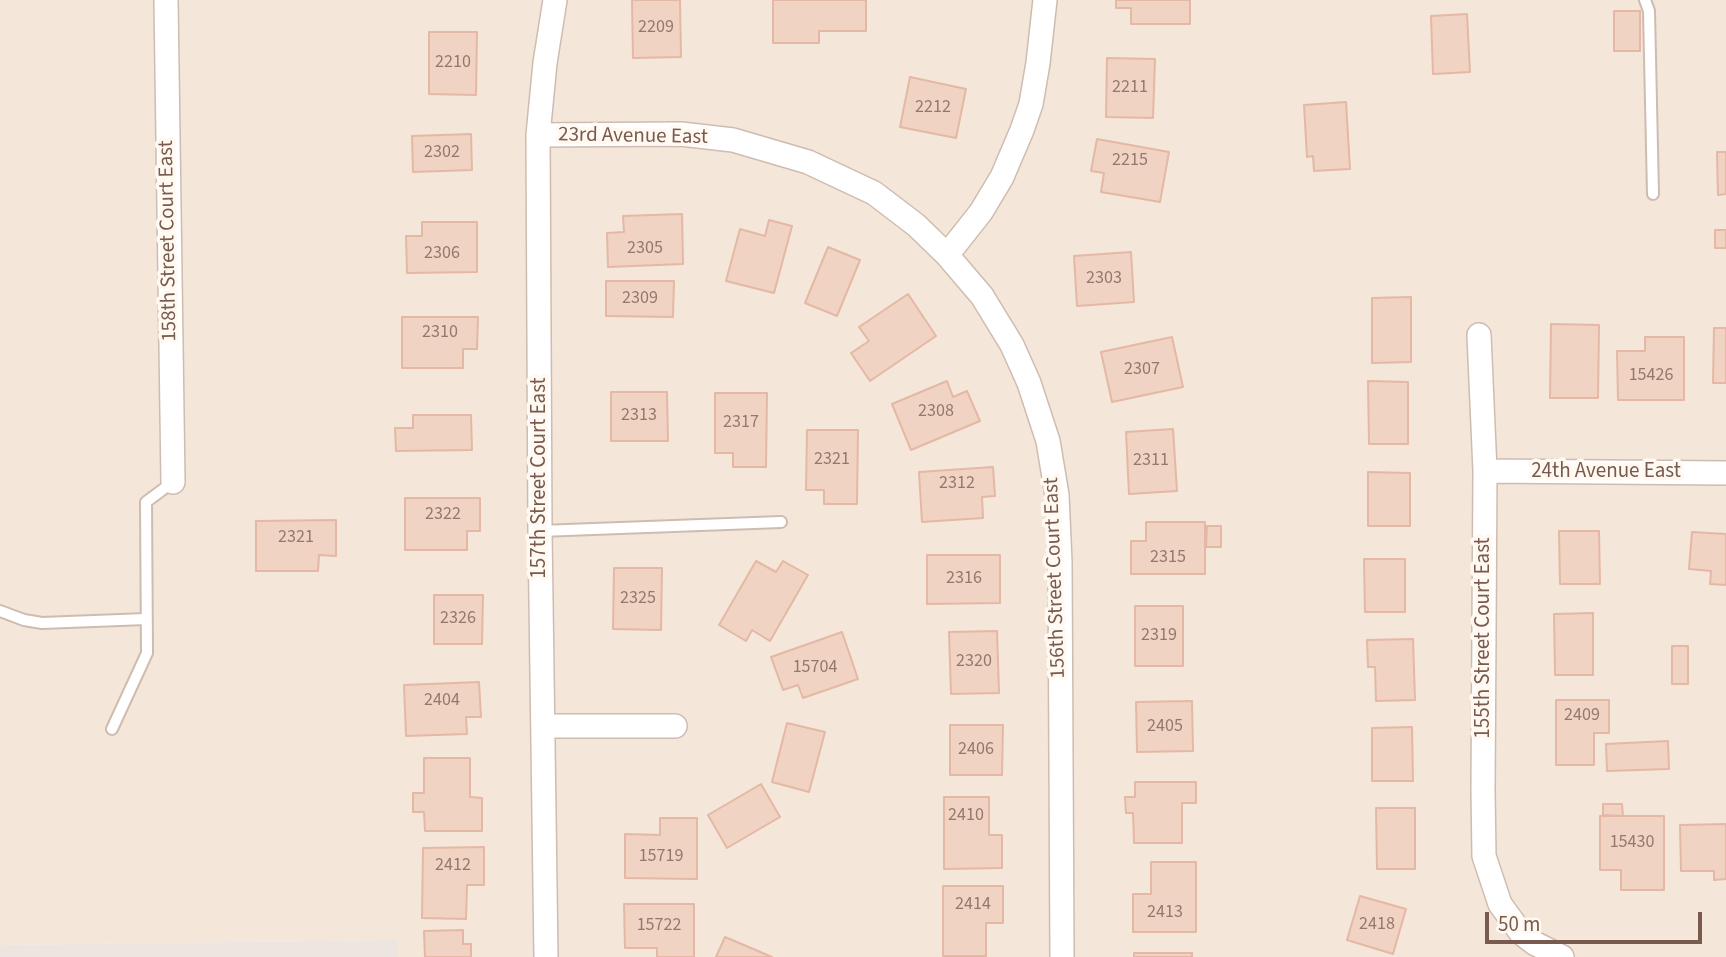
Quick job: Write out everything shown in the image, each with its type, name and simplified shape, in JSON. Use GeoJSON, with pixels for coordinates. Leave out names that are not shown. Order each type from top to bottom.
{"type":"FeatureCollection","features":[{"type":"Feature","properties":{"kind":"street","name":"158th Street Court East"},"geometry":{"type":"LineString","coordinates":[[166,0],[173,482]]}},
{"type":"Feature","properties":{"kind":"street","name":"157th Street Court East"},"geometry":{"type":"LineString","coordinates":[[546,957],[538,135],[555,0]]}},
{"type":"Feature","properties":{"kind":"street"},"geometry":{"type":"LineString","coordinates":[[947,255],[981,212],[1002,177],[1022,130],[1031,104],[1045,0]]}},
{"type":"Feature","properties":{"kind":"street","name":"23rd Avenue East"},"geometry":{"type":"LineString","coordinates":[[538,135],[681,134],[733,140],[796,158],[874,193],[916,225],[947,255]]}},
{"type":"Feature","properties":{"kind":"street","name":"156th Street Court East"},"geometry":{"type":"LineString","coordinates":[[947,255],[982,296],[1012,345],[1029,383],[1048,441],[1057,495],[1060,576],[1062,957]]}},
{"type":"Feature","properties":{"kind":"street","name":"155th Street Court East"},"geometry":{"type":"LineString","coordinates":[[1479,335],[1485,471],[1484,856],[1500,904],[1521,933],[1562,957]]}},
{"type":"Feature","properties":{"kind":"street","name":"24th Avenue East"},"geometry":{"type":"LineString","coordinates":[[1485,471],[1726,473]]}},
{"type":"Feature","properties":{"kind":"street"},"geometry":{"type":"LineString","coordinates":[[543,726],[675,726]]}},
{"type":"Feature","properties":{"kind":"lane"},"geometry":{"type":"LineString","coordinates":[[1645,0],[1649,10],[1653,194]]}},
{"type":"Feature","properties":{"kind":"lane"},"geometry":{"type":"LineString","coordinates":[[112,729],[147,653],[146,502],[173,482]]}},
{"type":"Feature","properties":{"kind":"lane"},"geometry":{"type":"LineString","coordinates":[[540,531],[781,522]]}},
{"type":"Feature","properties":{"kind":"lane"},"geometry":{"type":"LineString","coordinates":[[0,611],[42,624],[146,619]]}},
{"type":"Feature","properties":{"kind":"shaded area"},"geometry":{"type":"Polygon","coordinates":[[[0,0],[1726,0],[1726,957],[397,957],[397,940],[0,945],[0,0]]]}},
{"type":"Feature","properties":{"kind":"shaded area"},"geometry":{"type":"Polygon","coordinates":[[[397,940],[397,957],[0,957],[0,945],[397,940]]]}},
{"type":"Feature","properties":{"kind":"building"},"geometry":{"type":"Polygon","coordinates":[[[632,0],[680,0],[681,57],[633,58],[632,0]]]}},
{"type":"Feature","properties":{"kind":"building"},"geometry":{"type":"Polygon","coordinates":[[[773,0],[866,0],[866,31],[819,31],[819,43],[773,43],[773,0]]]}},
{"type":"Feature","properties":{"kind":"building"},"geometry":{"type":"Polygon","coordinates":[[[1116,0],[1190,0],[1190,24],[1131,24],[1131,8],[1116,8],[1116,0]]]}},
{"type":"Feature","properties":{"kind":"building"},"geometry":{"type":"Polygon","coordinates":[[[1614,11],[1640,11],[1640,51],[1614,51],[1614,11]]]}},
{"type":"Feature","properties":{"kind":"building"},"geometry":{"type":"Polygon","coordinates":[[[1467,14],[1470,72],[1433,74],[1431,16],[1467,14]]]}},
{"type":"Feature","properties":{"kind":"building"},"geometry":{"type":"Polygon","coordinates":[[[429,32],[477,32],[476,95],[429,94],[429,32]]]}},
{"type":"Feature","properties":{"kind":"building"},"geometry":{"type":"Polygon","coordinates":[[[1107,58],[1155,59],[1153,118],[1106,117],[1107,58]]]}},
{"type":"Feature","properties":{"kind":"building"},"geometry":{"type":"Polygon","coordinates":[[[910,77],[966,89],[956,138],[900,127],[910,77]]]}},
{"type":"Feature","properties":{"kind":"building"},"geometry":{"type":"Polygon","coordinates":[[[1346,102],[1350,169],[1314,171],[1313,156],[1307,157],[1304,105],[1346,102]]]}},
{"type":"Feature","properties":{"kind":"building"},"geometry":{"type":"Polygon","coordinates":[[[471,134],[472,170],[413,172],[412,136],[471,134]]]}},
{"type":"Feature","properties":{"kind":"building"},"geometry":{"type":"Polygon","coordinates":[[[1097,139],[1169,152],[1160,202],[1101,192],[1104,173],[1091,171],[1097,139]]]}},
{"type":"Feature","properties":{"kind":"building"},"geometry":{"type":"Polygon","coordinates":[[[1717,152],[1726,152],[1726,194],[1718,195],[1717,152]]]}},
{"type":"Feature","properties":{"kind":"building"},"geometry":{"type":"Polygon","coordinates":[[[682,214],[683,264],[608,267],[607,233],[624,232],[623,216],[682,214]]]}},
{"type":"Feature","properties":{"kind":"building"},"geometry":{"type":"Polygon","coordinates":[[[769,220],[792,226],[774,293],[726,281],[740,229],[765,236],[769,220]]]}},
{"type":"Feature","properties":{"kind":"building"},"geometry":{"type":"Polygon","coordinates":[[[422,222],[477,222],[477,272],[407,273],[406,236],[422,236],[422,222]]]}},
{"type":"Feature","properties":{"kind":"building"},"geometry":{"type":"Polygon","coordinates":[[[1715,230],[1726,230],[1726,248],[1715,248],[1715,230]]]}},
{"type":"Feature","properties":{"kind":"building"},"geometry":{"type":"Polygon","coordinates":[[[828,247],[860,260],[837,316],[805,303],[828,247]]]}},
{"type":"Feature","properties":{"kind":"building"},"geometry":{"type":"Polygon","coordinates":[[[1131,252],[1134,302],[1077,306],[1074,256],[1131,252]]]}},
{"type":"Feature","properties":{"kind":"building"},"geometry":{"type":"Polygon","coordinates":[[[606,281],[674,281],[673,317],[606,316],[606,281]]]}},
{"type":"Feature","properties":{"kind":"building"},"geometry":{"type":"Polygon","coordinates":[[[908,294],[936,336],[870,381],[851,353],[869,341],[859,327],[908,294]]]}},
{"type":"Feature","properties":{"kind":"building"},"geometry":{"type":"Polygon","coordinates":[[[1411,297],[1411,362],[1372,363],[1372,298],[1411,297]]]}},
{"type":"Feature","properties":{"kind":"building"},"geometry":{"type":"Polygon","coordinates":[[[402,317],[478,317],[477,349],[463,349],[463,368],[402,368],[402,317]]]}},
{"type":"Feature","properties":{"kind":"building"},"geometry":{"type":"Polygon","coordinates":[[[1551,324],[1599,325],[1598,398],[1550,398],[1551,324]]]}},
{"type":"Feature","properties":{"kind":"building"},"geometry":{"type":"Polygon","coordinates":[[[1714,328],[1726,328],[1726,383],[1713,383],[1714,328]]]}},
{"type":"Feature","properties":{"kind":"building"},"geometry":{"type":"Polygon","coordinates":[[[1172,337],[1183,387],[1112,402],[1101,352],[1172,337]]]}},
{"type":"Feature","properties":{"kind":"building"},"geometry":{"type":"Polygon","coordinates":[[[1645,337],[1684,337],[1684,400],[1618,400],[1617,351],[1645,351],[1645,337]]]}},
{"type":"Feature","properties":{"kind":"building"},"geometry":{"type":"Polygon","coordinates":[[[947,381],[953,397],[967,391],[980,421],[911,450],[892,404],[947,381]]]}},
{"type":"Feature","properties":{"kind":"building"},"geometry":{"type":"Polygon","coordinates":[[[1368,381],[1408,382],[1408,444],[1369,444],[1368,381]]]}},
{"type":"Feature","properties":{"kind":"building"},"geometry":{"type":"Polygon","coordinates":[[[611,392],[667,392],[668,441],[611,441],[611,392]]]}},
{"type":"Feature","properties":{"kind":"building"},"geometry":{"type":"Polygon","coordinates":[[[715,393],[767,393],[766,467],[733,467],[733,453],[715,453],[715,393]]]}},
{"type":"Feature","properties":{"kind":"building"},"geometry":{"type":"Polygon","coordinates":[[[413,415],[471,415],[472,450],[396,451],[395,428],[413,428],[413,415]]]}},
{"type":"Feature","properties":{"kind":"building"},"geometry":{"type":"Polygon","coordinates":[[[1173,429],[1177,491],[1129,494],[1126,432],[1173,429]]]}},
{"type":"Feature","properties":{"kind":"building"},"geometry":{"type":"Polygon","coordinates":[[[807,430],[858,430],[857,504],[824,504],[824,490],[806,490],[807,430]]]}},
{"type":"Feature","properties":{"kind":"building"},"geometry":{"type":"Polygon","coordinates":[[[993,467],[995,496],[982,497],[983,518],[922,522],[919,472],[993,467]]]}},
{"type":"Feature","properties":{"kind":"building"},"geometry":{"type":"Polygon","coordinates":[[[1368,472],[1410,473],[1410,526],[1368,526],[1368,472]]]}},
{"type":"Feature","properties":{"kind":"building"},"geometry":{"type":"Polygon","coordinates":[[[405,498],[480,498],[480,531],[467,531],[467,550],[405,550],[405,498]]]}},
{"type":"Feature","properties":{"kind":"building"},"geometry":{"type":"Polygon","coordinates":[[[336,520],[336,556],[319,555],[318,571],[256,571],[256,521],[336,520]]]}},
{"type":"Feature","properties":{"kind":"building"},"geometry":{"type":"Polygon","coordinates":[[[1146,522],[1205,522],[1205,574],[1131,574],[1131,541],[1146,541],[1146,522]]]}},
{"type":"Feature","properties":{"kind":"building"},"geometry":{"type":"Polygon","coordinates":[[[1207,526],[1221,526],[1221,547],[1206,547],[1207,526]]]}},
{"type":"Feature","properties":{"kind":"building"},"geometry":{"type":"Polygon","coordinates":[[[1559,531],[1599,531],[1600,584],[1560,584],[1559,531]]]}},
{"type":"Feature","properties":{"kind":"building"},"geometry":{"type":"Polygon","coordinates":[[[1692,532],[1726,534],[1726,585],[1710,584],[1711,571],[1689,569],[1692,532]]]}},
{"type":"Feature","properties":{"kind":"building"},"geometry":{"type":"Polygon","coordinates":[[[927,555],[1000,555],[1000,603],[927,604],[927,555]]]}},
{"type":"Feature","properties":{"kind":"building"},"geometry":{"type":"Polygon","coordinates":[[[1364,559],[1405,559],[1405,612],[1365,612],[1364,559]]]}},
{"type":"Feature","properties":{"kind":"building"},"geometry":{"type":"Polygon","coordinates":[[[756,561],[776,572],[783,561],[808,575],[770,641],[752,630],[746,641],[719,625],[756,561]]]}},
{"type":"Feature","properties":{"kind":"building"},"geometry":{"type":"Polygon","coordinates":[[[614,568],[662,568],[661,630],[613,629],[614,568]]]}},
{"type":"Feature","properties":{"kind":"building"},"geometry":{"type":"Polygon","coordinates":[[[434,595],[483,595],[482,644],[434,644],[434,595]]]}},
{"type":"Feature","properties":{"kind":"building"},"geometry":{"type":"Polygon","coordinates":[[[1135,606],[1183,606],[1183,666],[1135,666],[1135,606]]]}},
{"type":"Feature","properties":{"kind":"building"},"geometry":{"type":"Polygon","coordinates":[[[1593,613],[1593,675],[1555,675],[1554,614],[1593,613]]]}},
{"type":"Feature","properties":{"kind":"building"},"geometry":{"type":"Polygon","coordinates":[[[997,631],[999,693],[951,694],[949,632],[997,631]]]}},
{"type":"Feature","properties":{"kind":"building"},"geometry":{"type":"Polygon","coordinates":[[[842,632],[858,679],[803,698],[798,685],[783,690],[771,657],[842,632]]]}},
{"type":"Feature","properties":{"kind":"building"},"geometry":{"type":"Polygon","coordinates":[[[1413,639],[1415,700],[1376,701],[1375,667],[1368,667],[1367,640],[1413,639]]]}},
{"type":"Feature","properties":{"kind":"building"},"geometry":{"type":"Polygon","coordinates":[[[1672,646],[1688,646],[1688,684],[1672,684],[1672,646]]]}},
{"type":"Feature","properties":{"kind":"building"},"geometry":{"type":"Polygon","coordinates":[[[479,682],[481,717],[466,717],[467,734],[406,736],[404,685],[479,682]]]}},
{"type":"Feature","properties":{"kind":"building"},"geometry":{"type":"Polygon","coordinates":[[[1556,700],[1609,700],[1609,733],[1594,733],[1594,765],[1556,765],[1556,700]]]}},
{"type":"Feature","properties":{"kind":"building"},"geometry":{"type":"Polygon","coordinates":[[[1192,701],[1193,751],[1137,752],[1136,702],[1192,701]]]}},
{"type":"Feature","properties":{"kind":"building"},"geometry":{"type":"Polygon","coordinates":[[[787,723],[825,732],[809,792],[772,782],[787,723]]]}},
{"type":"Feature","properties":{"kind":"building"},"geometry":{"type":"Polygon","coordinates":[[[950,725],[1003,725],[1002,775],[950,775],[950,725]]]}},
{"type":"Feature","properties":{"kind":"building"},"geometry":{"type":"Polygon","coordinates":[[[1412,727],[1413,781],[1372,781],[1372,728],[1412,727]]]}},
{"type":"Feature","properties":{"kind":"building"},"geometry":{"type":"Polygon","coordinates":[[[1668,741],[1669,769],[1607,771],[1606,744],[1668,741]]]}},
{"type":"Feature","properties":{"kind":"building"},"geometry":{"type":"Polygon","coordinates":[[[424,758],[470,758],[470,797],[482,798],[482,831],[425,831],[424,812],[413,812],[413,793],[424,793],[424,758]]]}},
{"type":"Feature","properties":{"kind":"building"},"geometry":{"type":"Polygon","coordinates":[[[1135,782],[1196,782],[1196,803],[1182,803],[1182,843],[1134,843],[1133,813],[1126,813],[1125,797],[1135,797],[1135,782]]]}},
{"type":"Feature","properties":{"kind":"building"},"geometry":{"type":"Polygon","coordinates":[[[761,784],[780,817],[727,848],[708,815],[761,784]]]}},
{"type":"Feature","properties":{"kind":"building"},"geometry":{"type":"Polygon","coordinates":[[[944,797],[989,797],[989,835],[1002,835],[1002,868],[944,869],[944,797]]]}},
{"type":"Feature","properties":{"kind":"building"},"geometry":{"type":"Polygon","coordinates":[[[1603,804],[1622,804],[1623,816],[1603,815],[1603,804]]]}},
{"type":"Feature","properties":{"kind":"building"},"geometry":{"type":"Polygon","coordinates":[[[1376,808],[1415,808],[1415,869],[1377,869],[1376,808]]]}},
{"type":"Feature","properties":{"kind":"building"},"geometry":{"type":"Polygon","coordinates":[[[1600,816],[1664,816],[1664,890],[1621,890],[1621,870],[1600,870],[1600,816]]]}},
{"type":"Feature","properties":{"kind":"building"},"geometry":{"type":"Polygon","coordinates":[[[660,818],[697,818],[697,879],[625,878],[625,834],[660,835],[660,818]]]}},
{"type":"Feature","properties":{"kind":"building"},"geometry":{"type":"Polygon","coordinates":[[[1726,824],[1726,879],[1714,880],[1714,871],[1681,871],[1680,825],[1726,824]]]}},
{"type":"Feature","properties":{"kind":"building"},"geometry":{"type":"Polygon","coordinates":[[[484,847],[484,885],[467,885],[466,919],[422,918],[423,848],[484,847]]]}},
{"type":"Feature","properties":{"kind":"building"},"geometry":{"type":"Polygon","coordinates":[[[1151,862],[1196,862],[1196,932],[1133,932],[1133,894],[1151,894],[1151,862]]]}},
{"type":"Feature","properties":{"kind":"building"},"geometry":{"type":"Polygon","coordinates":[[[943,886],[1003,886],[1003,923],[986,923],[986,956],[943,956],[943,886]]]}},
{"type":"Feature","properties":{"kind":"building"},"geometry":{"type":"Polygon","coordinates":[[[1360,896],[1406,909],[1393,954],[1347,940],[1360,896]]]}},
{"type":"Feature","properties":{"kind":"building"},"geometry":{"type":"Polygon","coordinates":[[[624,904],[694,904],[694,957],[657,957],[657,948],[625,948],[624,904]]]}},
{"type":"Feature","properties":{"kind":"building"},"geometry":{"type":"Polygon","coordinates":[[[463,930],[463,944],[471,944],[471,957],[425,957],[424,931],[463,930]]]}},
{"type":"Feature","properties":{"kind":"building"},"geometry":{"type":"Polygon","coordinates":[[[725,937],[772,957],[716,957],[725,937]]]}},
{"type":"Feature","properties":{"kind":"building"},"geometry":{"type":"Polygon","coordinates":[[[1134,953],[1192,953],[1192,957],[1134,957],[1134,953]]]}}]}
